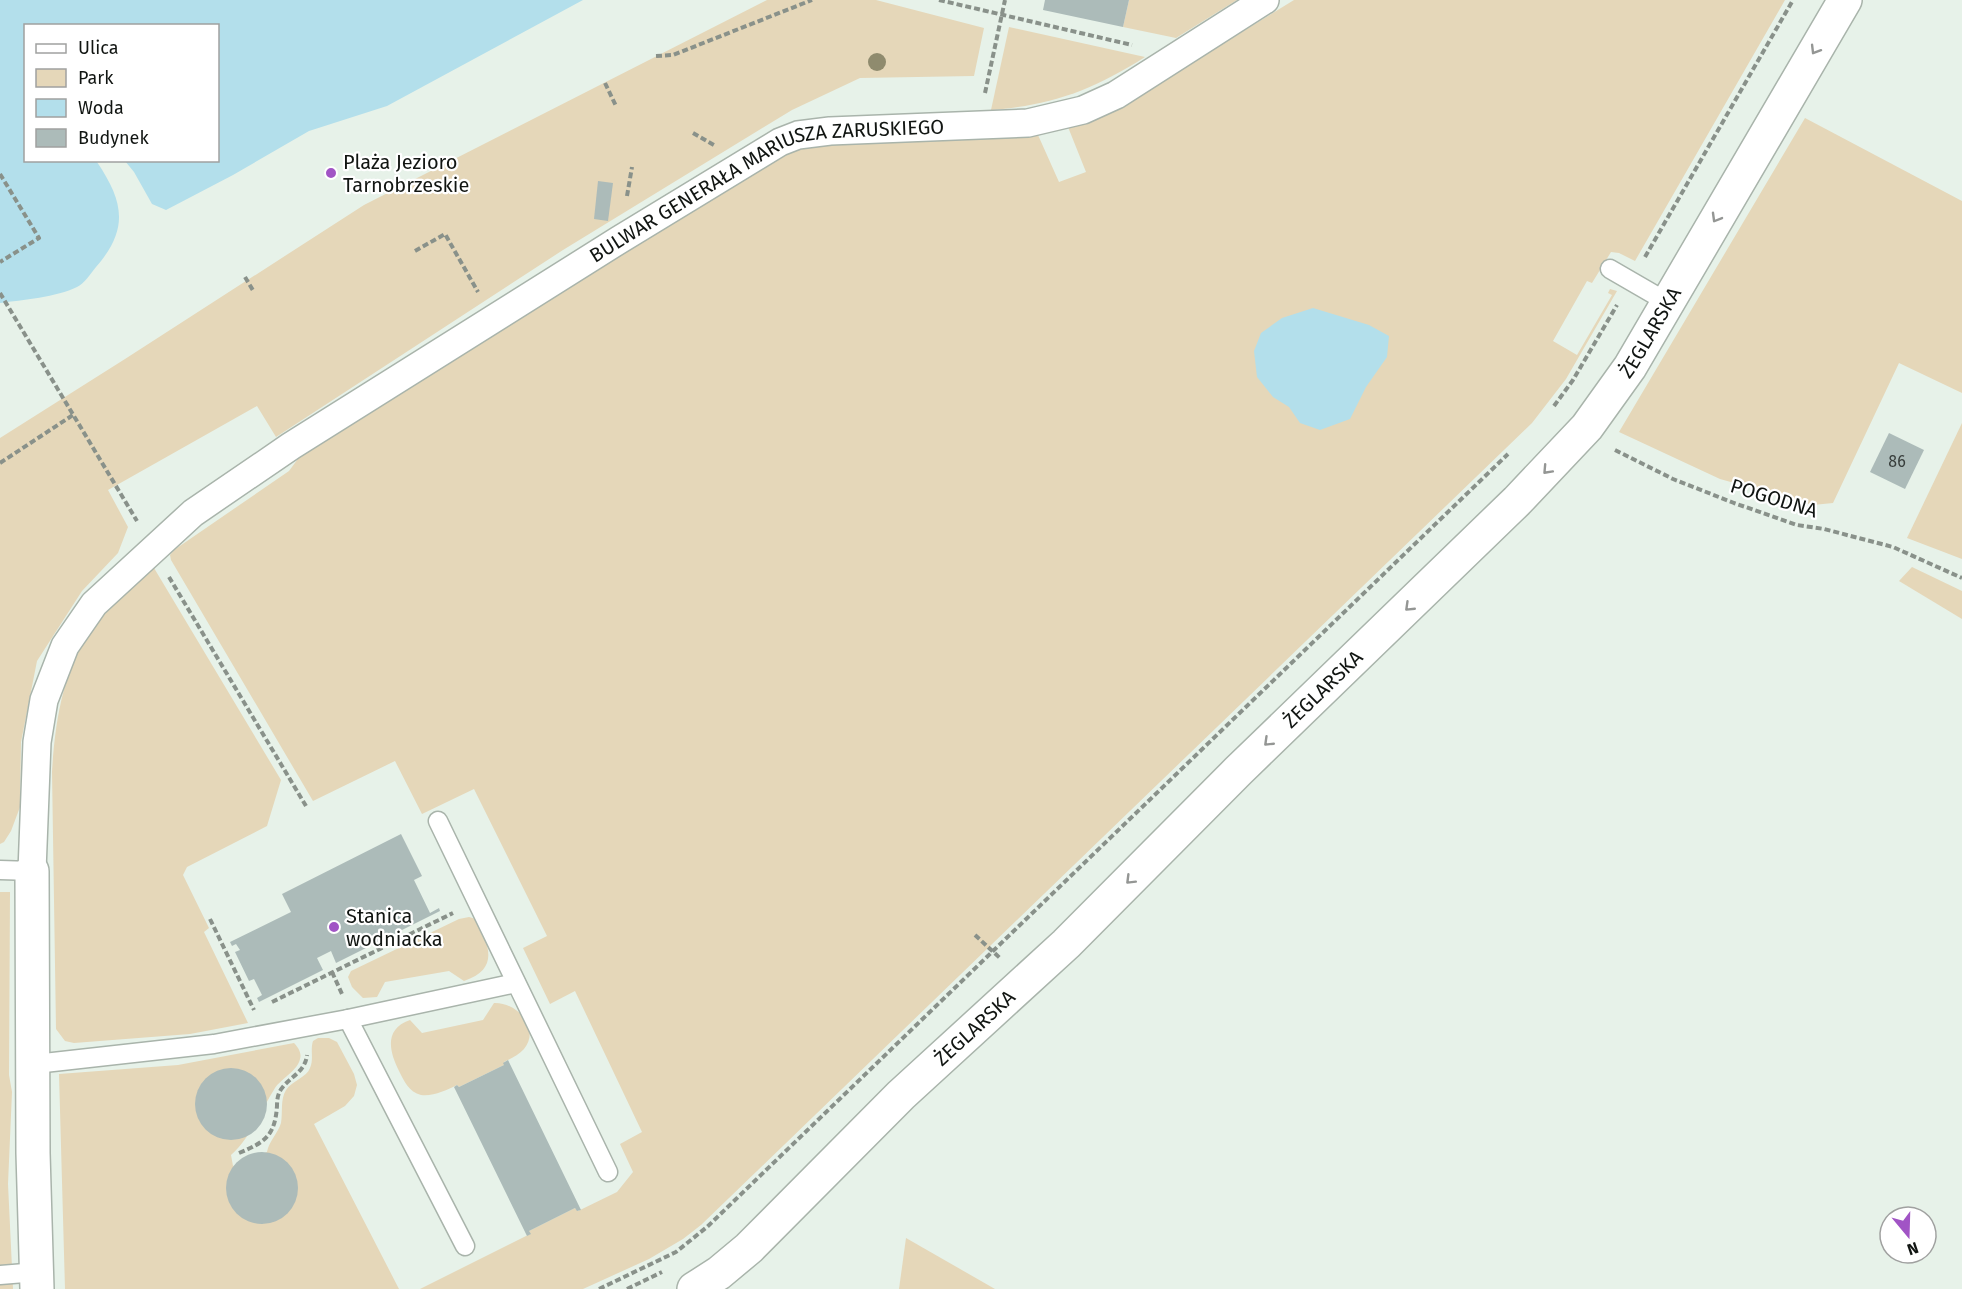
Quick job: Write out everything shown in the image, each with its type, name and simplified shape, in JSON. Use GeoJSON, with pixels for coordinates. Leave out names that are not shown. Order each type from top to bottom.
{"type":"FeatureCollection","features":[{"type":"Feature","properties":{"kind":"street","name":"BULWAR GENERAŁA MARIUSZA ZARUSKIEGO"},"geometry":{"type":"LineString","coordinates":[[32,871],[37,742],[44,700],[65,646],[94,604],[152,548],[193,513],[291,446],[780,142],[798,135],[830,131],[1028,123],[1083,110],[1116,95],[1265,0]]}},
{"type":"Feature","properties":{"kind":"street","name":"ŻEGLARSKA"},"geometry":{"type":"LineString","coordinates":[[694,1289],[719,1273],[749,1248],[901,1095],[1066,944],[1238,771],[1517,501],[1584,430],[1630,367],[1845,0]]}},
{"type":"Feature","properties":{"kind":"street"},"geometry":{"type":"LineString","coordinates":[[32,871],[32,1062],[37,1280]]}},
{"type":"Feature","properties":{"kind":"lane"},"geometry":{"type":"LineString","coordinates":[[1610,269],[1667,302]]}},
{"type":"Feature","properties":{"kind":"lane"},"geometry":{"type":"LineString","coordinates":[[438,821],[608,1172]]}},
{"type":"Feature","properties":{"kind":"lane"},"geometry":{"type":"LineString","coordinates":[[0,870],[32,871]]}},
{"type":"Feature","properties":{"kind":"lane"},"geometry":{"type":"LineString","coordinates":[[32,1062],[44,1063],[214,1044],[348,1019],[516,983]]}},
{"type":"Feature","properties":{"kind":"lane"},"geometry":{"type":"LineString","coordinates":[[348,1019],[465,1246]]}},
{"type":"Feature","properties":{"kind":"lane"},"geometry":{"type":"LineString","coordinates":[[0,1275],[37,1280]]}},
{"type":"Feature","properties":{"kind":"path"},"geometry":{"type":"LineString","coordinates":[[656,56],[673,56],[812,0]]}},
{"type":"Feature","properties":{"kind":"path"},"geometry":{"type":"LineString","coordinates":[[939,0],[1179,56]]}},
{"type":"Feature","properties":{"kind":"path"},"geometry":{"type":"LineString","coordinates":[[978,126],[1005,0]]}},
{"type":"Feature","properties":{"kind":"path"},"geometry":{"type":"LineString","coordinates":[[1550,412],[1573,381],[1793,0]]}},
{"type":"Feature","properties":{"kind":"path"},"geometry":{"type":"LineString","coordinates":[[605,83],[616,106]]}},
{"type":"Feature","properties":{"kind":"path"},"geometry":{"type":"LineString","coordinates":[[0,174],[39,238],[0,262]]}},
{"type":"Feature","properties":{"kind":"path"},"geometry":{"type":"LineString","coordinates":[[415,250],[445,234],[494,319]]}},
{"type":"Feature","properties":{"kind":"path"},"geometry":{"type":"LineString","coordinates":[[245,277],[254,292]]}},
{"type":"Feature","properties":{"kind":"path"},"geometry":{"type":"LineString","coordinates":[[0,293],[306,806]]}},
{"type":"Feature","properties":{"kind":"path"},"geometry":{"type":"LineString","coordinates":[[0,463],[73,415]]}},
{"type":"Feature","properties":{"kind":"path","name":"POGODNA"},"geometry":{"type":"LineString","coordinates":[[1584,430],[1614,449],[1673,479],[1734,503],[1797,525],[1824,529],[1893,547],[1962,578]]}},
{"type":"Feature","properties":{"kind":"path"},"geometry":{"type":"LineString","coordinates":[[599,1289],[676,1252],[707,1227],[1512,450]]}},
{"type":"Feature","properties":{"kind":"path"},"geometry":{"type":"LineString","coordinates":[[255,1011],[476,901]]}},
{"type":"Feature","properties":{"kind":"path"},"geometry":{"type":"LineString","coordinates":[[210,919],[267,1035]]}},
{"type":"Feature","properties":{"kind":"path"},"geometry":{"type":"LineString","coordinates":[[993,968],[1002,959]]}},
{"type":"Feature","properties":{"kind":"path"},"geometry":{"type":"LineString","coordinates":[[239,1154],[260,1144],[270,1134],[275,1122],[280,1089],[303,1068],[307,1059],[307,1050]]}},
{"type":"Feature","properties":{"kind":"path"},"geometry":{"type":"LineString","coordinates":[[627,1289],[665,1271]]}},
{"type":"Feature","properties":{"kind":"green space"},"geometry":{"type":"Polygon","coordinates":[[[767,0],[876,0],[984,28],[974,76],[860,78],[792,110],[563,250],[276,437],[257,406],[108,490],[128,527],[118,553],[82,591],[37,661],[21,742],[20,807],[11,831],[0,844],[0,438],[364,205],[767,0]]]}},
{"type":"Feature","properties":{"kind":"green space"},"geometry":{"type":"Polygon","coordinates":[[[1129,0],[1237,0],[1176,38],[1123,27],[1129,0]]]}},
{"type":"Feature","properties":{"kind":"green space"},"geometry":{"type":"Polygon","coordinates":[[[1294,0],[1785,0],[1635,261],[1619,253],[1611,252],[1592,283],[1587,281],[1553,341],[1577,355],[1612,295],[1608,293],[1610,289],[1617,291],[1566,379],[1532,423],[701,1225],[683,1239],[649,1259],[583,1289],[420,1289],[530,1234],[529,1231],[575,1208],[578,1211],[617,1192],[633,1172],[620,1144],[642,1132],[575,991],[550,1004],[523,948],[547,936],[474,789],[422,814],[395,761],[313,801],[170,555],[289,471],[300,456],[770,162],[799,149],[822,145],[1038,135],[1059,182],[1086,172],[1068,127],[1120,107],[1294,0]]]}},
{"type":"Feature","properties":{"kind":"green space"},"geometry":{"type":"Polygon","coordinates":[[[1009,27],[1145,57],[1126,69],[1072,94],[1034,104],[991,110],[1009,27]]]}},
{"type":"Feature","properties":{"kind":"green space"},"geometry":{"type":"Polygon","coordinates":[[[1805,118],[1962,201],[1962,393],[1899,363],[1833,503],[1813,505],[1720,479],[1619,432],[1805,118]]]}},
{"type":"Feature","properties":{"kind":"green space"},"geometry":{"type":"Polygon","coordinates":[[[1962,423],[1962,559],[1907,538],[1962,423]]]}},
{"type":"Feature","properties":{"kind":"green space"},"geometry":{"type":"Polygon","coordinates":[[[1912,567],[1962,591],[1962,619],[1899,581],[1912,567]]]}},
{"type":"Feature","properties":{"kind":"green space"},"geometry":{"type":"Polygon","coordinates":[[[154,568],[281,780],[267,826],[187,867],[183,875],[209,928],[204,932],[248,1023],[190,1034],[74,1043],[65,1041],[56,1029],[52,772],[58,714],[68,676],[84,641],[98,621],[137,579],[154,568]]]}},
{"type":"Feature","properties":{"kind":"green space"},"geometry":{"type":"Polygon","coordinates":[[[0,892],[10,892],[9,1075],[12,1092],[8,1184],[13,1289],[0,1289],[0,892]]]}},
{"type":"Feature","properties":{"kind":"green space"},"geometry":{"type":"Polygon","coordinates":[[[469,917],[476,919],[485,938],[488,955],[483,970],[475,976],[464,981],[449,971],[385,982],[377,997],[363,998],[352,987],[348,977],[351,971],[459,919],[469,917]]]}},
{"type":"Feature","properties":{"kind":"green space"},"geometry":{"type":"Polygon","coordinates":[[[494,1003],[511,1007],[524,1018],[530,1033],[529,1041],[524,1049],[504,1062],[504,1065],[459,1087],[457,1085],[430,1095],[417,1094],[410,1089],[403,1079],[391,1048],[392,1035],[396,1029],[410,1020],[422,1033],[483,1020],[494,1003]]]}},
{"type":"Feature","properties":{"kind":"green space"},"geometry":{"type":"Polygon","coordinates":[[[318,1038],[329,1038],[337,1042],[354,1074],[357,1085],[354,1096],[345,1106],[314,1124],[399,1289],[65,1289],[59,1074],[178,1065],[294,1043],[300,1052],[299,1063],[275,1088],[250,1132],[231,1155],[233,1166],[267,1152],[281,1123],[284,1094],[308,1071],[312,1061],[313,1041],[318,1038]]]}},
{"type":"Feature","properties":{"kind":"green space"},"geometry":{"type":"Polygon","coordinates":[[[906,1238],[995,1289],[899,1289],[906,1238]]]}},
{"type":"Feature","properties":{"kind":"water"},"geometry":{"type":"Polygon","coordinates":[[[0,0],[583,0],[387,106],[309,131],[166,210],[152,204],[126,162],[219,162],[219,24],[24,24],[24,162],[97,162],[113,190],[119,215],[118,228],[107,253],[80,286],[50,296],[0,303],[0,0]]]}},
{"type":"Feature","properties":{"kind":"water"},"geometry":{"type":"Polygon","coordinates":[[[1313,308],[1369,325],[1389,336],[1387,357],[1366,387],[1350,419],[1320,430],[1300,423],[1289,407],[1273,397],[1257,377],[1254,351],[1261,333],[1282,318],[1313,308]]]}},
{"type":"Feature","properties":{"kind":"building"},"geometry":{"type":"Polygon","coordinates":[[[1045,0],[1129,0],[1123,27],[1043,10],[1045,0]]]}},
{"type":"Feature","properties":{"kind":"building"},"geometry":{"type":"Polygon","coordinates":[[[598,181],[613,183],[608,221],[594,219],[598,181]]]}},
{"type":"Feature","properties":{"kind":"building"},"geometry":{"type":"Polygon","coordinates":[[[1889,433],[1924,450],[1905,489],[1870,472],[1889,433]]]}},
{"type":"Feature","properties":{"kind":"building","name":"Stanica wodniacka"},"geometry":{"type":"Polygon","coordinates":[[[401,834],[422,876],[414,880],[430,913],[439,908],[440,911],[336,963],[331,951],[317,958],[323,970],[259,1002],[257,998],[262,995],[254,979],[249,981],[235,952],[240,950],[236,944],[232,946],[230,942],[291,912],[282,894],[401,834]]]}},
{"type":"Feature","properties":{"kind":"building"},"geometry":{"type":"Polygon","coordinates":[[[508,1060],[581,1210],[577,1211],[575,1208],[529,1231],[531,1234],[527,1236],[454,1087],[457,1085],[459,1087],[504,1065],[503,1063],[508,1060]]]}},
{"type":"Feature","properties":{"kind":"building"},"geometry":{"type":"Polygon","coordinates":[[[224,1068],[238,1068],[257,1078],[267,1097],[267,1111],[257,1130],[238,1140],[224,1140],[205,1130],[195,1111],[195,1097],[205,1078],[224,1068]]]}},
{"type":"Feature","properties":{"kind":"building"},"geometry":{"type":"Polygon","coordinates":[[[262,1152],[282,1158],[292,1168],[298,1188],[292,1208],[282,1218],[262,1224],[242,1218],[232,1208],[226,1188],[232,1168],[242,1158],[262,1152]]]}},
{"type":"Feature","properties":{"kind":"place","name":"Plaża Jezioro Tarnobrzeskie"},"geometry":{"type":"Point","coordinates":[331,173]}},
{"type":"Feature","properties":{"kind":"place","name":"Stanica wodniacka"},"geometry":{"type":"Point","coordinates":[334,927]}}]}
